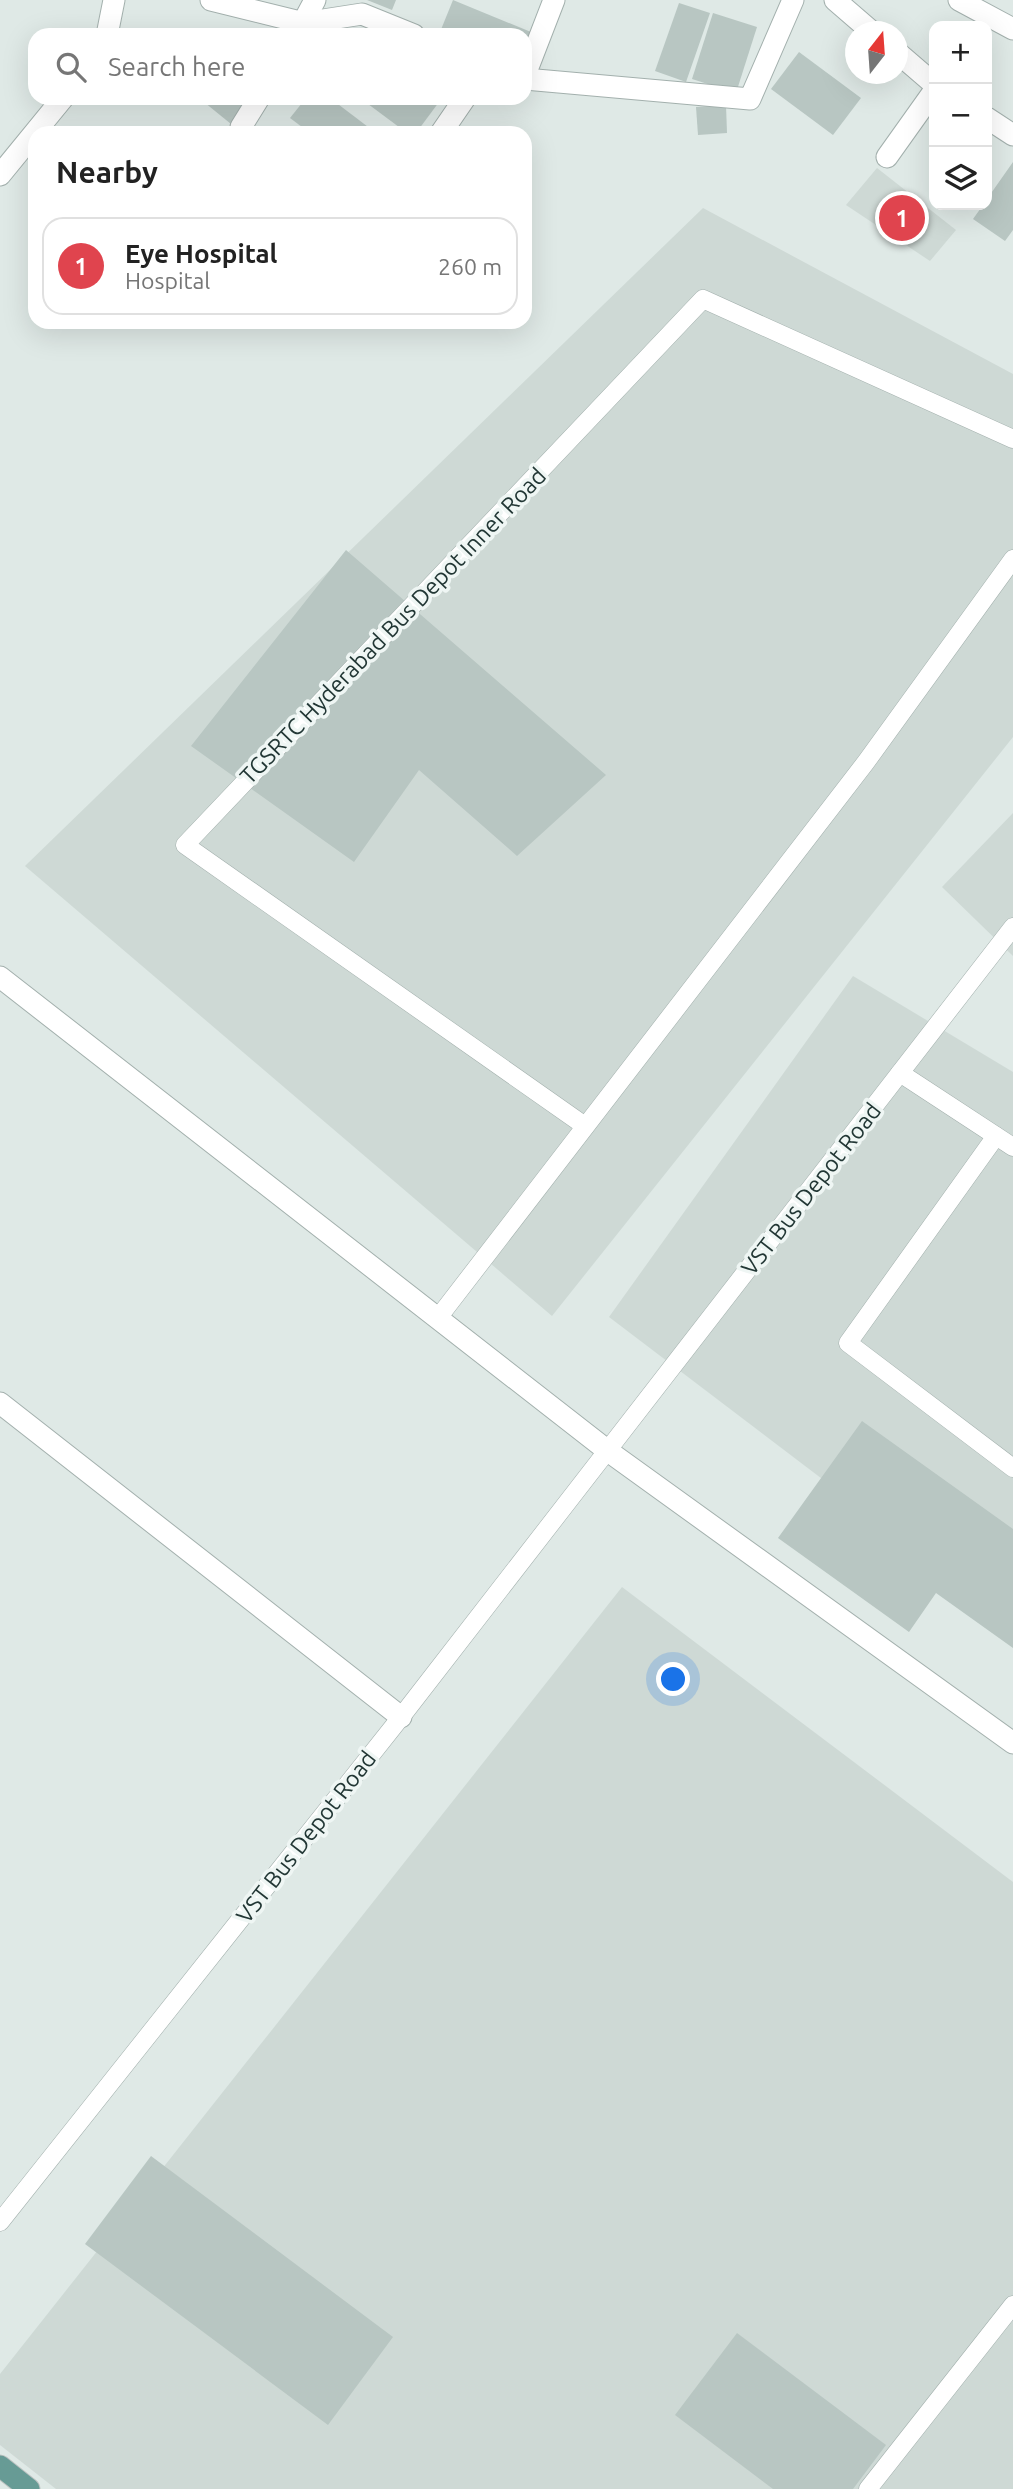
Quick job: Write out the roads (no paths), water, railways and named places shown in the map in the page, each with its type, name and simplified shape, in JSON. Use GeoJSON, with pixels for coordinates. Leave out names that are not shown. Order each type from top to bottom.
{"type":"FeatureCollection","features":[{"type":"Feature","properties":{"kind":"main road"},"geometry":{"type":"LineString","coordinates":[[0,2466],[29,2489]]}},
{"type":"Feature","properties":{"kind":"street"},"geometry":{"type":"LineString","coordinates":[[108,28],[114,0]]}},
{"type":"Feature","properties":{"kind":"street"},"geometry":{"type":"LineString","coordinates":[[211,0],[297,28]]}},
{"type":"Feature","properties":{"kind":"street"},"geometry":{"type":"LineString","coordinates":[[301,28],[315,0]]}},
{"type":"Feature","properties":{"kind":"street"},"geometry":{"type":"LineString","coordinates":[[532,58],[554,0]]}},
{"type":"Feature","properties":{"kind":"street"},"geometry":{"type":"LineString","coordinates":[[532,78],[750,99],[793,0]]}},
{"type":"Feature","properties":{"kind":"street"},"geometry":{"type":"LineString","coordinates":[[835,0],[859,21]]}},
{"type":"Feature","properties":{"kind":"street"},"geometry":{"type":"LineString","coordinates":[[959,0],[1013,29]]}},
{"type":"Feature","properties":{"kind":"street"},"geometry":{"type":"LineString","coordinates":[[304,28],[362,14],[397,28]]}},
{"type":"Feature","properties":{"kind":"street"},"geometry":{"type":"LineString","coordinates":[[908,62],[929,80]]}},
{"type":"Feature","properties":{"kind":"street"},"geometry":{"type":"LineString","coordinates":[[887,157],[929,98]]}},
{"type":"Feature","properties":{"kind":"street"},"geometry":{"type":"LineString","coordinates":[[40,126],[57,105]]}},
{"type":"Feature","properties":{"kind":"street"},"geometry":{"type":"LineString","coordinates":[[242,126],[255,105]]}},
{"type":"Feature","properties":{"kind":"street"},"geometry":{"type":"LineString","coordinates":[[446,126],[460,105]]}},
{"type":"Feature","properties":{"kind":"street"},"geometry":{"type":"LineString","coordinates":[[992,121],[1013,135]]}},
{"type":"Feature","properties":{"kind":"street"},"geometry":{"type":"LineString","coordinates":[[0,175],[28,141]]}},
{"type":"Feature","properties":{"kind":"street"},"geometry":{"type":"LineString","coordinates":[[0,977],[608,1451],[1013,1743]]}},
{"type":"Feature","properties":{"kind":"street"},"geometry":{"type":"LineString","coordinates":[[0,1403],[401,1717]]}},
{"type":"Feature","properties":{"kind":"lane","name":"TGSRTC Hyderabad Bus Depot Inner Road"},"geometry":{"type":"LineString","coordinates":[[586,1126],[185,845],[703,299],[1013,439]]}},
{"type":"Feature","properties":{"kind":"lane"},"geometry":{"type":"LineString","coordinates":[[438,1318],[866,762],[1013,559]]}},
{"type":"Feature","properties":{"kind":"lane","name":"VST Bus Depot Road"},"geometry":{"type":"LineString","coordinates":[[0,2222],[401,1717],[1013,927]]}},
{"type":"Feature","properties":{"kind":"lane"},"geometry":{"type":"LineString","coordinates":[[900,1073],[1013,1147]]}},
{"type":"Feature","properties":{"kind":"lane"},"geometry":{"type":"LineString","coordinates":[[996,1136],[848,1343],[1013,1468]]}},
{"type":"Feature","properties":{"kind":"lane"},"geometry":{"type":"LineString","coordinates":[[868,2489],[1013,2305]]}},
{"type":"Feature","properties":{"kind":"place","name":"Eye Hospital"},"geometry":{"type":"Point","coordinates":[902,218]}}]}
